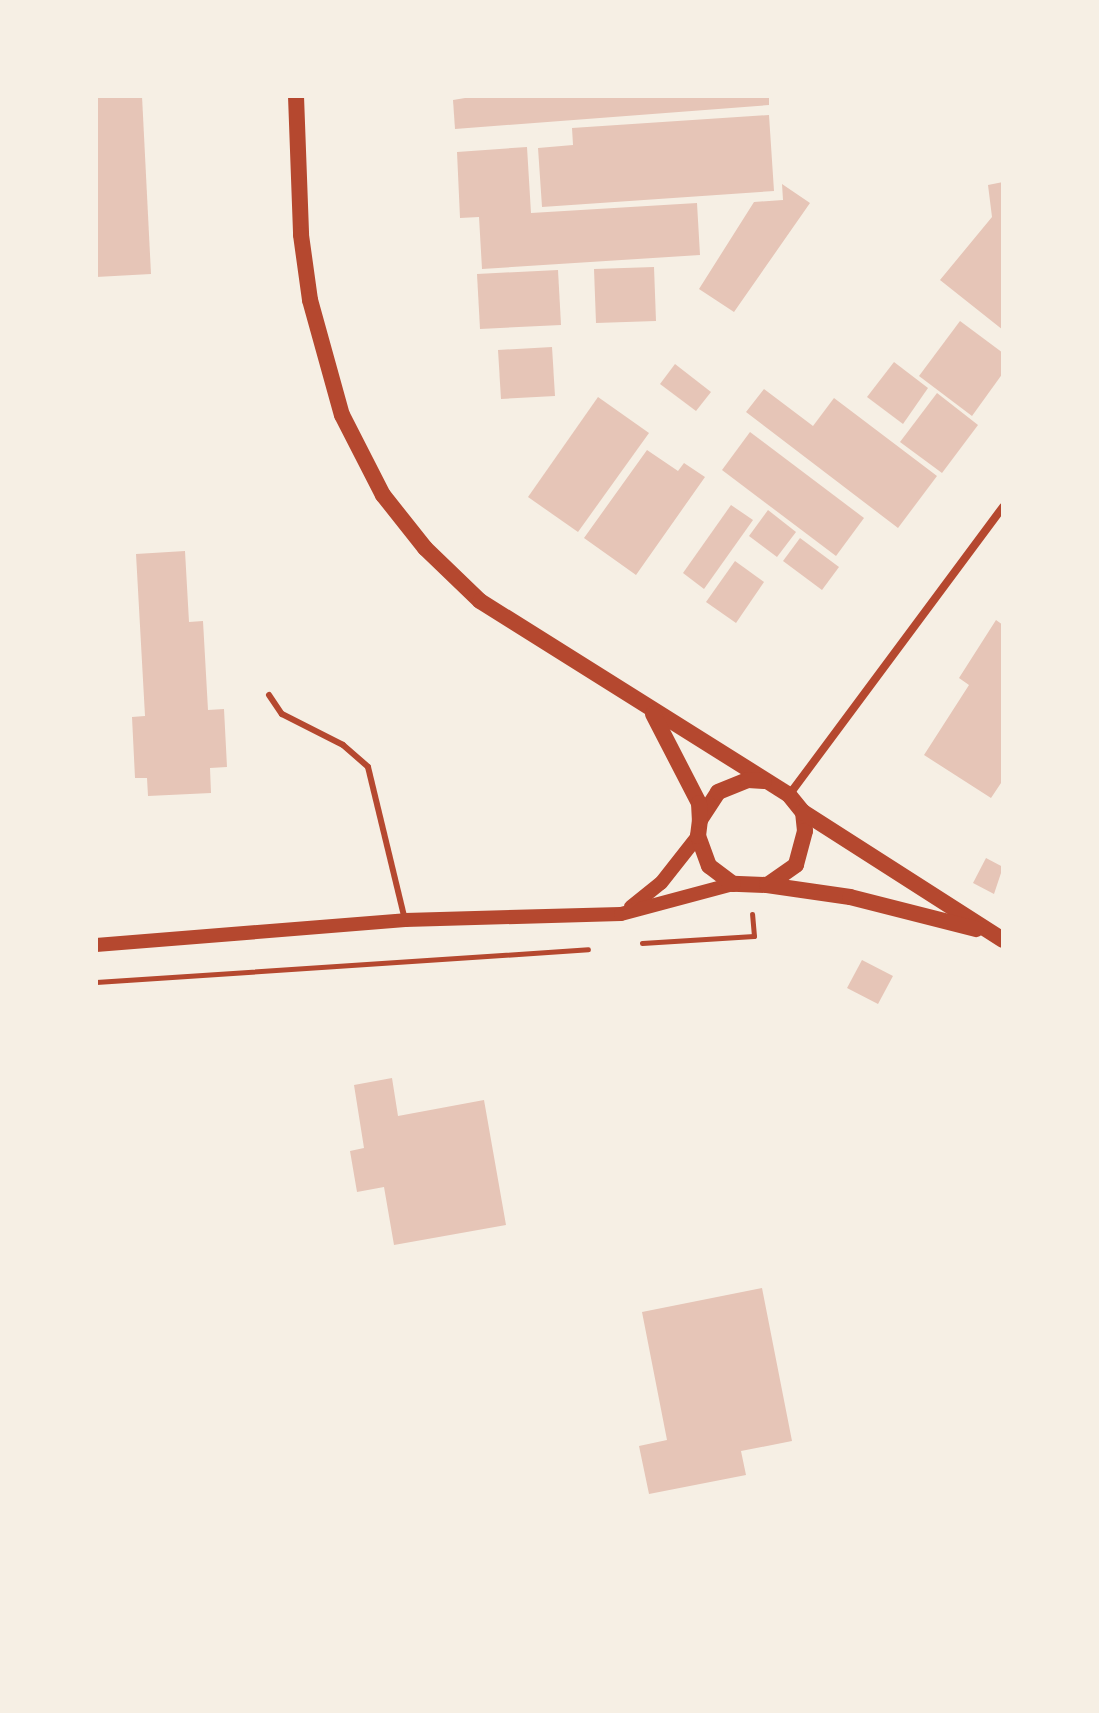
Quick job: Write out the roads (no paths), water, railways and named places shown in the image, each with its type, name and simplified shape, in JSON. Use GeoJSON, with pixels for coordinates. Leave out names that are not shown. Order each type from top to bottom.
{"type":"FeatureCollection","features":[{"type":"Feature","properties":{"kind":"main road"},"geometry":{"type":"LineString","coordinates":[[296,96],[301,235],[310,300],[342,415],[383,495],[425,548],[480,601],[652,713],[789,795],[803,812],[997,936]]}},
{"type":"Feature","properties":{"kind":"main road"},"geometry":{"type":"LineString","coordinates":[[652,713],[699,803],[699,828],[709,866],[741,886],[767,885],[850,897],[997,936]]}},
{"type":"Feature","properties":{"kind":"main road"},"geometry":{"type":"LineString","coordinates":[[699,828],[718,792],[748,780],[764,781]]}},
{"type":"Feature","properties":{"kind":"main road"},"geometry":{"type":"LineString","coordinates":[[767,885],[796,865],[804,840],[803,812]]}},
{"type":"Feature","properties":{"kind":"street"},"geometry":{"type":"LineString","coordinates":[[789,795],[1003,507]]}},
{"type":"Feature","properties":{"kind":"street"},"geometry":{"type":"LineString","coordinates":[[621,914],[661,883],[699,828]]}},
{"type":"Feature","properties":{"kind":"street"},"geometry":{"type":"LineString","coordinates":[[96,945],[405,920],[621,914],[741,886]]}},
{"type":"Feature","properties":{"kind":"lane"},"geometry":{"type":"LineString","coordinates":[[269,695],[282,714],[343,745],[368,767],[405,920]]}}]}
